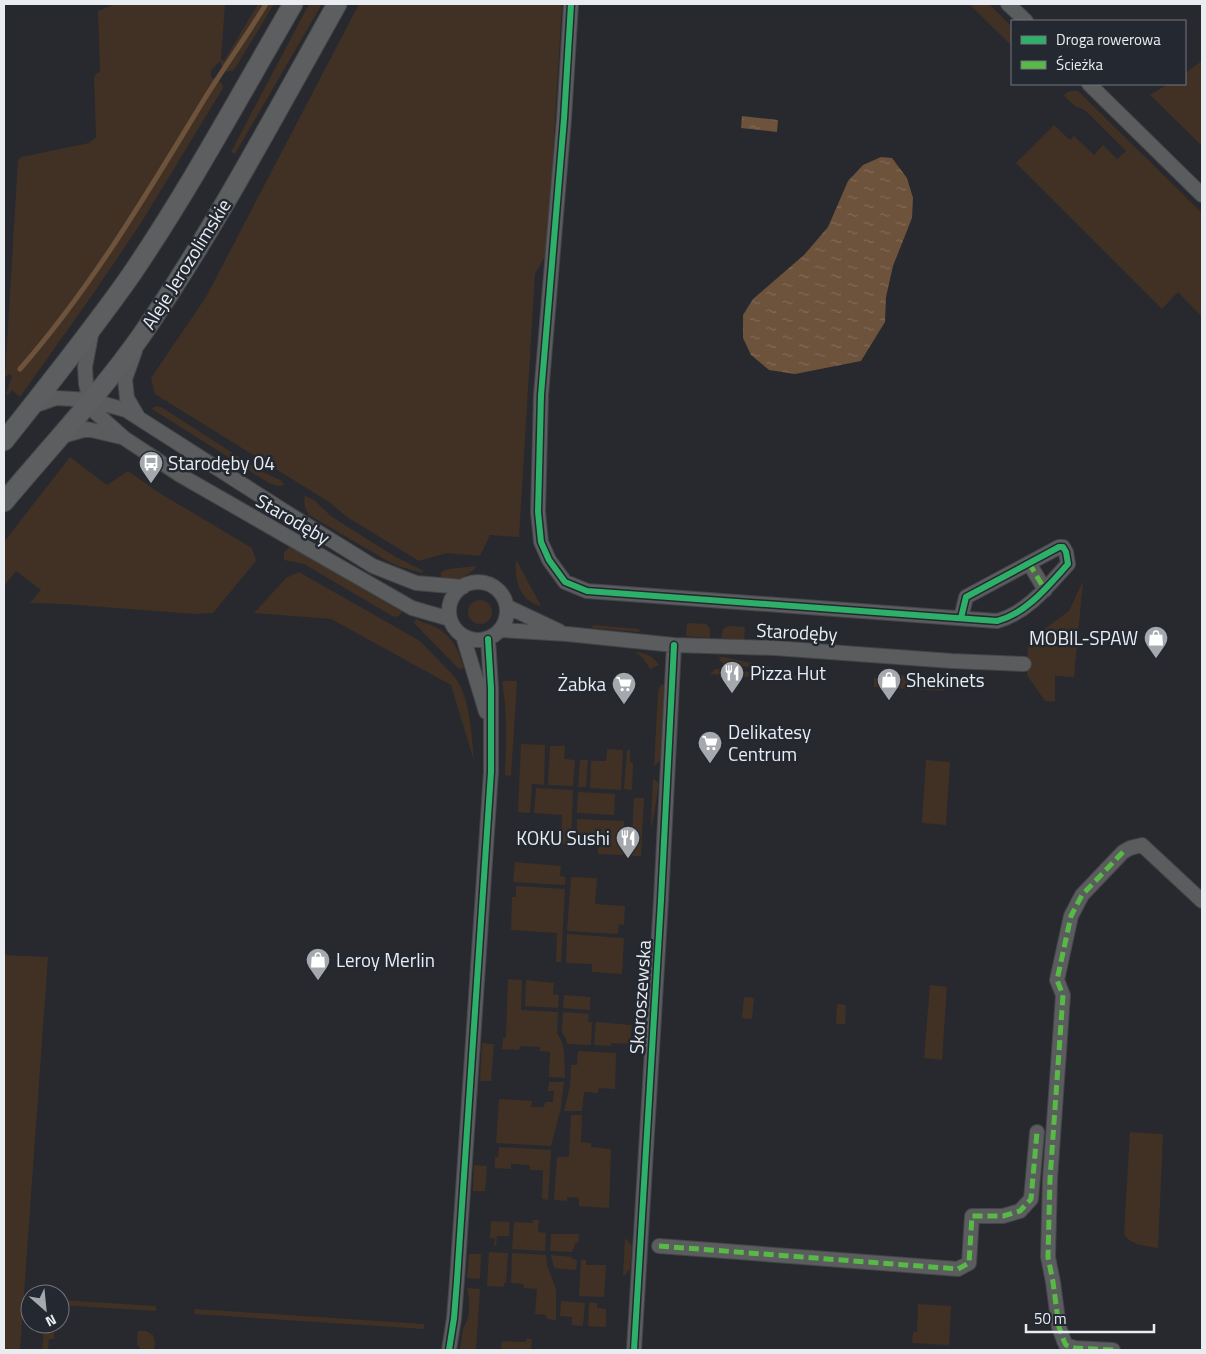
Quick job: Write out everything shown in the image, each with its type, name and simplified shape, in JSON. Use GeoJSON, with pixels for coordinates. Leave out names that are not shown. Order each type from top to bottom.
{"type":"FeatureCollection","features":[{"type":"Feature","properties":{"kind":"main road"},"geometry":{"type":"LineString","coordinates":[[4,441],[92,328],[131,274],[192,178],[293,4]]}},
{"type":"Feature","properties":{"kind":"main road","name":"Aleje Jerozolimskie"},"geometry":{"type":"LineString","coordinates":[[4,502],[119,366],[199,248],[337,4]]}},
{"type":"Feature","properties":{"kind":"street"},"geometry":{"type":"LineString","coordinates":[[570,4],[563,129],[541,395],[538,512],[541,542],[549,560],[565,582],[586,591],[961,618],[996,620],[1019,611],[1045,590],[1068,564],[1063,547],[1059,547],[966,597],[961,618]]}},
{"type":"Feature","properties":{"kind":"street"},"geometry":{"type":"LineString","coordinates":[[1008,4],[1025,20]]}},
{"type":"Feature","properties":{"kind":"street"},"geometry":{"type":"LineString","coordinates":[[1090,85],[1202,195]]}},
{"type":"Feature","properties":{"kind":"street","name":"Starodęby"},"geometry":{"type":"LineString","coordinates":[[92,328],[85,367],[86,384],[90,400],[95,412],[124,438],[180,475],[412,608],[450,619]]}},
{"type":"Feature","properties":{"kind":"street"},"geometry":{"type":"LineString","coordinates":[[138,418],[127,398],[125,379],[140,336]]}},
{"type":"Feature","properties":{"kind":"street","name":"Starodęby"},"geometry":{"type":"LineString","coordinates":[[30,407],[56,398],[90,400],[126,410],[373,566],[416,583],[463,587]]}},
{"type":"Feature","properties":{"kind":"street","name":"Starodęby"},"geometry":{"type":"LineString","coordinates":[[58,437],[87,429],[124,438]]}},
{"type":"Feature","properties":{"kind":"street"},"geometry":{"type":"LineString","coordinates":[[1029,563],[1045,590]]}},
{"type":"Feature","properties":{"kind":"street"},"geometry":{"type":"LineString","coordinates":[[474,582],[485,583],[496,588],[504,596],[508,608],[507,620],[501,630],[488,639],[475,640],[463,636],[455,628],[450,619],[449,610],[451,601],[456,593],[474,582]]}},
{"type":"Feature","properties":{"kind":"street","name":"Starodęby"},"geometry":{"type":"LineString","coordinates":[[508,608],[567,634]]}},
{"type":"Feature","properties":{"kind":"street","name":"Starodęby"},"geometry":{"type":"LineString","coordinates":[[501,630],[567,634],[674,645],[775,648],[952,661],[1024,664]]}},
{"type":"Feature","properties":{"kind":"street"},"geometry":{"type":"LineString","coordinates":[[463,636],[491,730]]}},
{"type":"Feature","properties":{"kind":"street"},"geometry":{"type":"LineString","coordinates":[[449,1350],[454,1318],[467,1141],[491,772],[488,639]]}},
{"type":"Feature","properties":{"kind":"street","name":"Skoroszewska"},"geometry":{"type":"LineString","coordinates":[[634,1350],[673,699],[674,645]]}},
{"type":"Feature","properties":{"kind":"street"},"geometry":{"type":"LineString","coordinates":[[1113,1350],[1075,1348],[1066,1345],[1059,1327],[1054,1282],[1048,1257],[1050,1180],[1062,995],[1057,980],[1071,916],[1082,895],[1123,852],[1130,848],[1142,845],[1202,901]]}},
{"type":"Feature","properties":{"kind":"street"},"geometry":{"type":"LineString","coordinates":[[659,1246],[958,1268],[969,1263],[972,1216],[1003,1216],[1020,1211],[1031,1199],[1037,1132]]}},
{"type":"Feature","properties":{"kind":"shaded area"},"geometry":{"type":"Polygon","coordinates":[[[115,4],[225,4],[221,60],[224,61],[258,4],[274,4],[234,70],[227,72],[220,61],[211,70],[211,77],[222,83],[223,88],[141,223],[20,397],[12,390],[8,395],[6,394],[12,376],[9,374],[5,377],[18,160],[21,157],[89,143],[96,137],[94,77],[100,72],[98,11],[115,4]]]}},
{"type":"Feature","properties":{"kind":"shaded area"},"geometry":{"type":"Polygon","coordinates":[[[309,4],[322,4],[235,154],[231,152],[309,4]]]}},
{"type":"Feature","properties":{"kind":"shaded area"},"geometry":{"type":"Polygon","coordinates":[[[359,4],[562,4],[547,253],[535,274],[519,537],[490,535],[480,556],[447,553],[419,561],[347,517],[329,502],[155,394],[151,378],[206,297],[359,4]]]}},
{"type":"Feature","properties":{"kind":"shaded area"},"geometry":{"type":"Polygon","coordinates":[[[969,4],[989,4],[1011,26],[1011,45],[969,4]]]}},
{"type":"Feature","properties":{"kind":"shaded area"},"geometry":{"type":"Polygon","coordinates":[[[1202,61],[1202,146],[1150,95],[1166,85],[1186,85],[1186,72],[1202,61]]]}},
{"type":"Feature","properties":{"kind":"shaded area"},"geometry":{"type":"Polygon","coordinates":[[[1078,91],[1202,213],[1202,317],[1178,292],[1162,309],[1016,163],[1054,125],[1070,140],[1074,136],[1094,155],[1103,145],[1117,159],[1126,151],[1086,111],[1075,106],[1064,96],[1067,92],[1078,91]]]}},
{"type":"Feature","properties":{"kind":"shaded area"},"geometry":{"type":"Polygon","coordinates":[[[155,406],[161,407],[261,471],[280,480],[285,485],[277,486],[269,483],[152,409],[155,406]]]}},
{"type":"Feature","properties":{"kind":"shaded area"},"geometry":{"type":"Polygon","coordinates":[[[70,457],[107,485],[128,471],[158,492],[252,548],[256,561],[213,613],[194,614],[30,603],[41,590],[16,571],[4,586],[4,542],[70,457]]]}},
{"type":"Feature","properties":{"kind":"shaded area"},"geometry":{"type":"Polygon","coordinates":[[[305,496],[314,500],[332,517],[394,556],[424,571],[422,573],[398,566],[309,515],[305,506],[305,496]]]}},
{"type":"Feature","properties":{"kind":"shaded area"},"geometry":{"type":"Polygon","coordinates":[[[289,547],[402,612],[399,616],[394,617],[304,564],[284,560],[284,552],[289,547]]]}},
{"type":"Feature","properties":{"kind":"shaded area"},"geometry":{"type":"Polygon","coordinates":[[[516,560],[541,606],[528,600],[523,595],[517,582],[516,560]]]}},
{"type":"Feature","properties":{"kind":"shaded area"},"geometry":{"type":"Polygon","coordinates":[[[477,566],[461,578],[451,580],[441,578],[441,572],[448,569],[477,566]]]}},
{"type":"Feature","properties":{"kind":"shaded area"},"geometry":{"type":"Polygon","coordinates":[[[299,572],[420,641],[453,675],[459,683],[467,704],[474,761],[451,685],[331,619],[254,613],[286,578],[299,572]]]}},
{"type":"Feature","properties":{"kind":"shaded area"},"geometry":{"type":"Polygon","coordinates":[[[1083,581],[1074,677],[1055,676],[1055,702],[1045,701],[1027,675],[1028,641],[1069,611],[1083,581]]]}},
{"type":"Feature","properties":{"kind":"shaded area"},"geometry":{"type":"Polygon","coordinates":[[[480,600],[489,603],[492,612],[489,621],[480,624],[471,621],[468,612],[471,603],[480,600]]]}},
{"type":"Feature","properties":{"kind":"shaded area"},"geometry":{"type":"Polygon","coordinates":[[[416,619],[431,625],[449,637],[459,654],[464,668],[460,669],[457,667],[414,623],[416,619]]]}},
{"type":"Feature","properties":{"kind":"shaded area"},"geometry":{"type":"Polygon","coordinates":[[[687,623],[706,624],[710,629],[710,638],[686,636],[687,623]]]}},
{"type":"Feature","properties":{"kind":"shaded area"},"geometry":{"type":"Polygon","coordinates":[[[593,625],[639,629],[640,631],[592,628],[593,625]]]}},
{"type":"Feature","properties":{"kind":"shaded area"},"geometry":{"type":"Polygon","coordinates":[[[728,626],[745,627],[744,640],[721,638],[723,629],[728,626]]]}},
{"type":"Feature","properties":{"kind":"shaded area"},"geometry":{"type":"Polygon","coordinates":[[[635,652],[649,656],[659,665],[650,669],[643,658],[635,652]]]}},
{"type":"Feature","properties":{"kind":"shaded area"},"geometry":{"type":"Polygon","coordinates":[[[719,657],[779,669],[725,665],[720,661],[719,657]]]}},
{"type":"Feature","properties":{"kind":"shaded area"},"geometry":{"type":"Polygon","coordinates":[[[715,669],[806,677],[806,680],[710,674],[715,669]]]}},
{"type":"Feature","properties":{"kind":"shaded area"},"geometry":{"type":"Polygon","coordinates":[[[898,675],[943,678],[944,691],[874,687],[874,678],[898,675]]]}},
{"type":"Feature","properties":{"kind":"shaded area"},"geometry":{"type":"Polygon","coordinates":[[[516,681],[517,683],[511,776],[505,775],[506,717],[502,682],[516,681]]]}},
{"type":"Feature","properties":{"kind":"shaded area"},"geometry":{"type":"Polygon","coordinates":[[[664,684],[660,761],[654,766],[658,691],[661,685],[664,684]]]}},
{"type":"Feature","properties":{"kind":"shaded area"},"geometry":{"type":"Polygon","coordinates":[[[521,744],[545,745],[544,785],[532,784],[530,813],[518,812],[521,744]]]}},
{"type":"Feature","properties":{"kind":"shaded area"},"geometry":{"type":"Polygon","coordinates":[[[550,746],[565,746],[564,759],[575,760],[573,786],[548,785],[550,746]]]}},
{"type":"Feature","properties":{"kind":"shaded area"},"geometry":{"type":"Polygon","coordinates":[[[607,749],[623,750],[621,790],[590,788],[591,761],[606,761],[607,749]]]}},
{"type":"Feature","properties":{"kind":"shaded area"},"geometry":{"type":"Polygon","coordinates":[[[627,750],[630,750],[630,762],[633,763],[632,790],[624,789],[627,750]]]}},
{"type":"Feature","properties":{"kind":"shaded area"},"geometry":{"type":"Polygon","coordinates":[[[580,760],[588,760],[586,787],[578,787],[580,760]]]}},
{"type":"Feature","properties":{"kind":"shaded area"},"geometry":{"type":"Polygon","coordinates":[[[926,760],[950,762],[946,825],[922,823],[926,760]]]}},
{"type":"Feature","properties":{"kind":"shaded area"},"geometry":{"type":"Polygon","coordinates":[[[653,779],[659,784],[651,826],[653,779]]]}},
{"type":"Feature","properties":{"kind":"shaded area"},"geometry":{"type":"Polygon","coordinates":[[[536,788],[573,790],[571,844],[561,844],[562,815],[534,813],[536,788]]]}},
{"type":"Feature","properties":{"kind":"shaded area"},"geometry":{"type":"Polygon","coordinates":[[[578,792],[615,794],[614,815],[577,813],[578,792]]]}},
{"type":"Feature","properties":{"kind":"shaded area"},"geometry":{"type":"Polygon","coordinates":[[[634,798],[644,798],[641,856],[631,856],[634,798]]]}},
{"type":"Feature","properties":{"kind":"shaded area"},"geometry":{"type":"Polygon","coordinates":[[[577,819],[624,821],[623,855],[598,854],[598,846],[576,844],[577,819]]]}},
{"type":"Feature","properties":{"kind":"shaded area"},"geometry":{"type":"Polygon","coordinates":[[[515,862],[561,866],[560,876],[565,877],[565,885],[513,882],[515,862]]]}},
{"type":"Feature","properties":{"kind":"shaded area"},"geometry":{"type":"Polygon","coordinates":[[[571,877],[597,878],[595,904],[625,906],[624,925],[619,924],[618,934],[567,931],[571,877]]]}},
{"type":"Feature","properties":{"kind":"shaded area"},"geometry":{"type":"Polygon","coordinates":[[[516,886],[565,889],[561,962],[556,962],[557,933],[511,930],[512,897],[516,897],[516,886]]]}},
{"type":"Feature","properties":{"kind":"shaded area"},"geometry":{"type":"Polygon","coordinates":[[[567,934],[624,938],[622,974],[592,972],[592,964],[566,963],[567,934]]]}},
{"type":"Feature","properties":{"kind":"shaded area"},"geometry":{"type":"Polygon","coordinates":[[[4,955],[48,957],[25,1284],[20,1284],[20,1350],[4,1350],[4,955]]]}},
{"type":"Feature","properties":{"kind":"shaded area"},"geometry":{"type":"Polygon","coordinates":[[[641,972],[647,997],[645,1019],[638,1026],[641,972]]]}},
{"type":"Feature","properties":{"kind":"shaded area"},"geometry":{"type":"Polygon","coordinates":[[[508,979],[522,980],[521,1010],[558,1012],[557,1033],[564,1051],[565,1078],[549,1077],[550,1052],[540,1051],[540,1047],[520,1046],[519,1050],[502,1049],[503,1038],[506,1038],[508,979]]]}},
{"type":"Feature","properties":{"kind":"shaded area"},"geometry":{"type":"Polygon","coordinates":[[[526,980],[554,983],[553,994],[559,995],[558,1008],[525,1006],[526,980]]]}},
{"type":"Feature","properties":{"kind":"shaded area"},"geometry":{"type":"Polygon","coordinates":[[[930,985],[947,987],[942,1060],[924,1058],[930,985]]]}},
{"type":"Feature","properties":{"kind":"shaded area"},"geometry":{"type":"Polygon","coordinates":[[[564,995],[590,997],[590,1010],[563,1008],[564,995]]]}},
{"type":"Feature","properties":{"kind":"shaded area"},"geometry":{"type":"Polygon","coordinates":[[[744,997],[754,998],[752,1019],[742,1018],[744,997]]]}},
{"type":"Feature","properties":{"kind":"shaded area"},"geometry":{"type":"Polygon","coordinates":[[[837,1004],[846,1005],[845,1024],[836,1024],[837,1004]]]}},
{"type":"Feature","properties":{"kind":"shaded area"},"geometry":{"type":"Polygon","coordinates":[[[563,1012],[589,1014],[588,1022],[592,1022],[591,1045],[567,1044],[562,1032],[563,1012]]]}},
{"type":"Feature","properties":{"kind":"shaded area"},"geometry":{"type":"Polygon","coordinates":[[[596,1022],[632,1025],[630,1044],[611,1043],[611,1046],[594,1045],[596,1022]]]}},
{"type":"Feature","properties":{"kind":"shaded area"},"geometry":{"type":"Polygon","coordinates":[[[482,1043],[494,1044],[491,1081],[480,1081],[482,1043]]]}},
{"type":"Feature","properties":{"kind":"shaded area"},"geometry":{"type":"Polygon","coordinates":[[[578,1051],[616,1053],[615,1089],[599,1088],[598,1093],[584,1092],[582,1111],[564,1111],[570,1086],[571,1065],[577,1065],[578,1051]]]}},
{"type":"Feature","properties":{"kind":"shaded area"},"geometry":{"type":"Polygon","coordinates":[[[549,1082],[564,1082],[561,1107],[551,1146],[496,1143],[499,1099],[532,1101],[531,1107],[544,1107],[545,1102],[553,1102],[554,1091],[548,1091],[549,1082]]]}},
{"type":"Feature","properties":{"kind":"shaded area"},"geometry":{"type":"Polygon","coordinates":[[[571,1115],[582,1115],[581,1142],[591,1143],[591,1147],[611,1149],[609,1208],[579,1206],[579,1198],[567,1197],[567,1201],[554,1200],[557,1157],[569,1157],[571,1115]]]}},
{"type":"Feature","properties":{"kind":"shaded area"},"geometry":{"type":"Polygon","coordinates":[[[1130,1132],[1163,1134],[1158,1248],[1134,1243],[1124,1234],[1130,1132]]]}},
{"type":"Feature","properties":{"kind":"shaded area"},"geometry":{"type":"Polygon","coordinates":[[[499,1147],[551,1150],[548,1200],[542,1199],[543,1170],[530,1170],[530,1165],[511,1164],[511,1169],[495,1168],[495,1157],[498,1157],[499,1147]]]}},
{"type":"Feature","properties":{"kind":"shaded area"},"geometry":{"type":"Polygon","coordinates":[[[474,1165],[487,1166],[485,1191],[473,1191],[474,1165]]]}},
{"type":"Feature","properties":{"kind":"shaded area"},"geometry":{"type":"Polygon","coordinates":[[[533,1220],[539,1220],[538,1232],[546,1233],[545,1251],[512,1249],[514,1222],[533,1223],[533,1220]]]}},
{"type":"Feature","properties":{"kind":"shaded area"},"geometry":{"type":"Polygon","coordinates":[[[491,1221],[510,1222],[509,1236],[497,1236],[496,1246],[494,1246],[495,1238],[490,1238],[491,1221]]]}},
{"type":"Feature","properties":{"kind":"shaded area"},"geometry":{"type":"Polygon","coordinates":[[[551,1234],[579,1234],[578,1243],[575,1243],[572,1252],[550,1251],[551,1234]]]}},
{"type":"Feature","properties":{"kind":"shaded area"},"geometry":{"type":"Polygon","coordinates":[[[625,1238],[632,1246],[630,1269],[623,1275],[625,1238]]]}},
{"type":"Feature","properties":{"kind":"shaded area"},"geometry":{"type":"Polygon","coordinates":[[[489,1252],[508,1253],[506,1283],[504,1283],[504,1287],[487,1286],[489,1252]]]}},
{"type":"Feature","properties":{"kind":"shaded area"},"geometry":{"type":"Polygon","coordinates":[[[512,1253],[546,1255],[547,1265],[556,1289],[556,1320],[547,1319],[546,1315],[535,1314],[537,1289],[524,1288],[523,1284],[511,1283],[512,1253]]]}},
{"type":"Feature","properties":{"kind":"shaded area"},"geometry":{"type":"Polygon","coordinates":[[[469,1254],[481,1254],[480,1279],[467,1278],[469,1254]]]}},
{"type":"Feature","properties":{"kind":"shaded area"},"geometry":{"type":"Polygon","coordinates":[[[551,1255],[572,1257],[572,1259],[577,1260],[576,1270],[554,1268],[551,1255]]]}},
{"type":"Feature","properties":{"kind":"shaded area"},"geometry":{"type":"Polygon","coordinates":[[[581,1260],[586,1260],[586,1265],[606,1265],[604,1297],[579,1296],[581,1260]]]}},
{"type":"Feature","properties":{"kind":"shaded area"},"geometry":{"type":"Polygon","coordinates":[[[467,1288],[480,1289],[476,1350],[460,1350],[463,1329],[469,1313],[467,1288]]]}},
{"type":"Feature","properties":{"kind":"shaded area"},"geometry":{"type":"Polygon","coordinates":[[[70,1301],[155,1306],[157,1310],[70,1306],[70,1301]]]}},
{"type":"Feature","properties":{"kind":"shaded area"},"geometry":{"type":"Polygon","coordinates":[[[561,1301],[585,1303],[583,1326],[572,1325],[572,1317],[560,1316],[561,1301]]]}},
{"type":"Feature","properties":{"kind":"shaded area"},"geometry":{"type":"Polygon","coordinates":[[[589,1303],[597,1303],[597,1308],[606,1309],[606,1327],[588,1326],[589,1303]]]}},
{"type":"Feature","properties":{"kind":"shaded area"},"geometry":{"type":"Polygon","coordinates":[[[918,1304],[951,1306],[949,1345],[912,1343],[913,1332],[917,1332],[918,1304]]]}},
{"type":"Feature","properties":{"kind":"shaded area"},"geometry":{"type":"Polygon","coordinates":[[[195,1309],[424,1324],[424,1329],[194,1314],[195,1309]]]}},
{"type":"Feature","properties":{"kind":"shaded area"},"geometry":{"type":"Polygon","coordinates":[[[138,1331],[146,1331],[153,1335],[155,1341],[154,1350],[140,1349],[137,1344],[138,1331]]]}},
{"type":"Feature","properties":{"kind":"shaded area"},"geometry":{"type":"Polygon","coordinates":[[[44,1334],[54,1334],[54,1339],[49,1339],[48,1350],[42,1350],[44,1334]]]}},
{"type":"Feature","properties":{"kind":"shaded area"},"geometry":{"type":"Polygon","coordinates":[[[526,1339],[532,1339],[531,1350],[501,1350],[502,1341],[526,1342],[526,1339]]]}},
{"type":"Feature","properties":{"kind":"water"},"geometry":{"type":"Polygon","coordinates":[[[742,116],[778,120],[777,132],[741,128],[742,116]]]}},
{"type":"Feature","properties":{"kind":"water"},"geometry":{"type":"Polygon","coordinates":[[[881,157],[892,158],[907,178],[913,198],[912,218],[893,266],[886,297],[885,322],[861,361],[795,374],[769,370],[751,355],[743,338],[743,315],[753,299],[804,255],[828,227],[848,181],[863,165],[881,157]]]}},
{"type":"Feature","properties":{"kind":"waterway"},"geometry":{"type":"LineString","coordinates":[[20,369],[71,306],[117,240],[266,4]]}},
{"type":"Feature","properties":{"kind":"marked path"},"geometry":{"type":"LineString","coordinates":[[1029,563],[1045,590]]}},
{"type":"Feature","properties":{"kind":"marked path"},"geometry":{"type":"LineString","coordinates":[[1113,1350],[1075,1348],[1066,1345],[1059,1327],[1048,1257],[1050,1179],[1063,995],[1057,980],[1071,916],[1082,895],[1123,852]]}},
{"type":"Feature","properties":{"kind":"marked path"},"geometry":{"type":"LineString","coordinates":[[659,1246],[958,1269],[969,1263],[972,1216],[1003,1216],[1020,1211],[1031,1199],[1037,1132]]}},
{"type":"Feature","properties":{"kind":"cycle path"},"geometry":{"type":"LineString","coordinates":[[571,4],[564,119],[541,395],[538,512],[541,542],[549,560],[565,582],[587,591],[997,621],[1018,612],[1045,590],[1068,564],[1063,547],[1059,547],[966,597],[961,618]]}},
{"type":"Feature","properties":{"kind":"cycle path"},"geometry":{"type":"LineString","coordinates":[[449,1350],[457,1280],[491,772],[491,688],[488,639]]}},
{"type":"Feature","properties":{"kind":"cycle path"},"geometry":{"type":"LineString","coordinates":[[634,1350],[674,645]]}},
{"type":"Feature","properties":{"kind":"place","name":"Starodęby 04"},"geometry":{"type":"Point","coordinates":[151,484]}},
{"type":"Feature","properties":{"kind":"place","name":"MOBIL-SPAW"},"geometry":{"type":"Point","coordinates":[1156,659]}},
{"type":"Feature","properties":{"kind":"place","name":"Pizza Hut"},"geometry":{"type":"Point","coordinates":[732,694]}},
{"type":"Feature","properties":{"kind":"place","name":"Shekinets"},"geometry":{"type":"Point","coordinates":[889,701]}},
{"type":"Feature","properties":{"kind":"place","name":"Żabka"},"geometry":{"type":"Point","coordinates":[624,705]}},
{"type":"Feature","properties":{"kind":"place","name":"Delikatesy Centrum"},"geometry":{"type":"Point","coordinates":[710,764]}},
{"type":"Feature","properties":{"kind":"place","name":"KOKU Sushi"},"geometry":{"type":"Point","coordinates":[628,859]}},
{"type":"Feature","properties":{"kind":"place","name":"Leroy Merlin"},"geometry":{"type":"Point","coordinates":[318,981]}}]}
